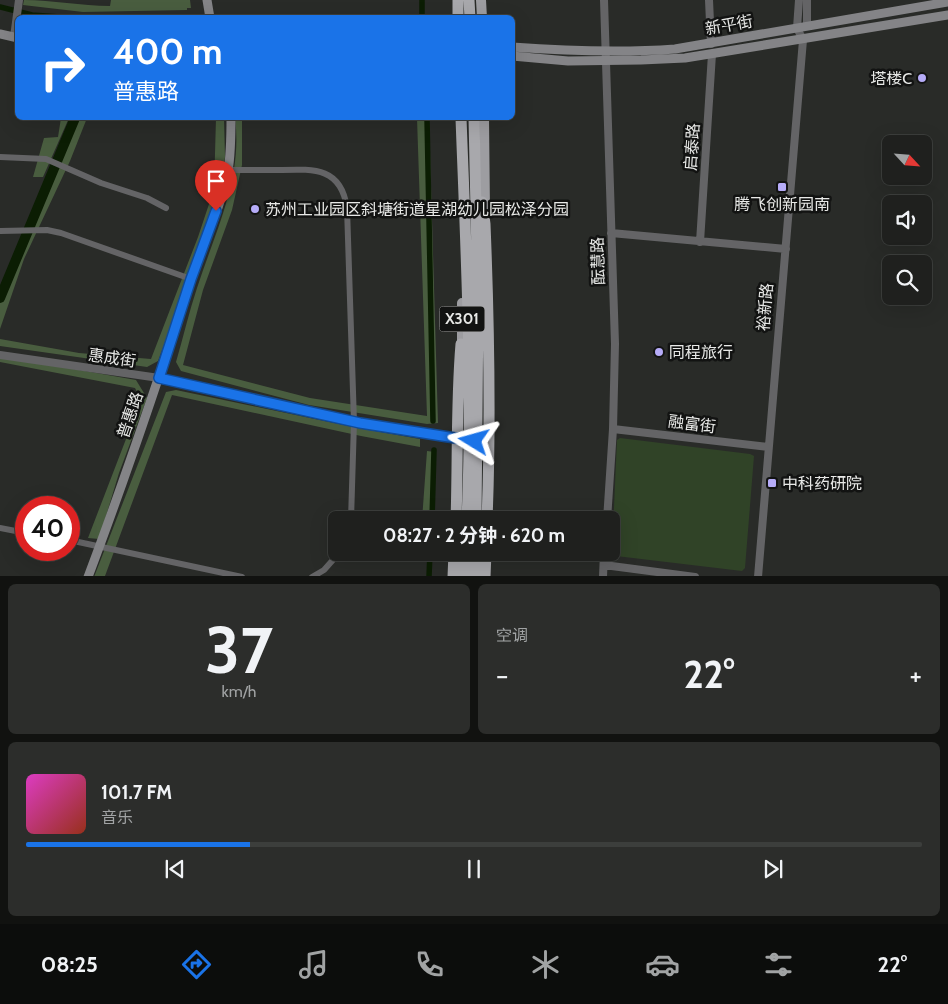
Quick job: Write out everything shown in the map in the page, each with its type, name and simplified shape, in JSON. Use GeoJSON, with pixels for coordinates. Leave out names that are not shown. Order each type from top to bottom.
{"type":"FeatureCollection","features":[{"type":"Feature","properties":{"kind":"highway"},"geometry":{"type":"LineString","coordinates":[[469,0],[470,15]]}},
{"type":"Feature","properties":{"kind":"highway"},"geometry":{"type":"LineString","coordinates":[[460,120],[468,279],[467,511]]}},
{"type":"Feature","properties":{"kind":"highway"},"geometry":{"type":"LineString","coordinates":[[474,120],[478,302],[476,511]]}},
{"type":"Feature","properties":{"kind":"highway"},"geometry":{"type":"LineString","coordinates":[[475,147],[485,224],[488,309],[490,447],[487,511]]}},
{"type":"Feature","properties":{"kind":"highway"},"geometry":{"type":"LineString","coordinates":[[456,511],[458,379],[468,279]]}},
{"type":"Feature","properties":{"kind":"highway"},"geometry":{"type":"LineString","coordinates":[[453,576],[454,561]]}},
{"type":"Feature","properties":{"kind":"highway"},"geometry":{"type":"LineString","coordinates":[[464,576],[465,561]]}},
{"type":"Feature","properties":{"kind":"highway"},"geometry":{"type":"LineString","coordinates":[[474,576],[475,561]]}},
{"type":"Feature","properties":{"kind":"highway"},"geometry":{"type":"LineString","coordinates":[[485,576],[486,561]]}},
{"type":"Feature","properties":{"kind":"main road"},"geometry":{"type":"LineString","coordinates":[[207,0],[210,15]]}},
{"type":"Feature","properties":{"kind":"main road"},"geometry":{"type":"LineString","coordinates":[[481,0],[482,15]]}},
{"type":"Feature","properties":{"kind":"main road","name":"新平街"},"geometry":{"type":"LineString","coordinates":[[515,56],[568,61],[675,49],[948,2]]}},
{"type":"Feature","properties":{"kind":"main road","name":"新平街"},"geometry":{"type":"LineString","coordinates":[[515,47],[606,57],[685,58],[948,15]]}},
{"type":"Feature","properties":{"kind":"main road","name":"裕新路"},"geometry":{"type":"LineString","coordinates":[[803,40],[807,26]]}},
{"type":"Feature","properties":{"kind":"main road"},"geometry":{"type":"LineString","coordinates":[[0,34],[15,38]]}},
{"type":"Feature","properties":{"kind":"main road","name":"普惠路"},"geometry":{"type":"LineString","coordinates":[[88,576],[159,378],[191,279],[223,194],[232,142],[231,120]]}},
{"type":"Feature","properties":{"kind":"main road","name":"X301"},"geometry":{"type":"LineString","coordinates":[[460,120],[462,267],[460,511]]}},
{"type":"Feature","properties":{"kind":"main road","name":"X301"},"geometry":{"type":"LineString","coordinates":[[482,511],[485,442],[484,120]]}},
{"type":"Feature","properties":{"kind":"main road"},"geometry":{"type":"LineString","coordinates":[[458,561],[458,576]]}},
{"type":"Feature","properties":{"kind":"main road"},"geometry":{"type":"LineString","coordinates":[[480,576],[481,561]]}},
{"type":"Feature","properties":{"kind":"street"},"geometry":{"type":"LineString","coordinates":[[17,15],[19,0]]}},
{"type":"Feature","properties":{"kind":"street","name":"酝慧路"},"geometry":{"type":"LineString","coordinates":[[604,0],[615,344],[613,429],[608,511]]}},
{"type":"Feature","properties":{"kind":"street"},"geometry":{"type":"LineString","coordinates":[[710,0],[711,44]]}},
{"type":"Feature","properties":{"kind":"street"},"geometry":{"type":"LineString","coordinates":[[799,0],[797,28],[803,40]]}},
{"type":"Feature","properties":{"kind":"street","name":"裕新路"},"geometry":{"type":"LineString","coordinates":[[807,26],[808,0]]}},
{"type":"Feature","properties":{"kind":"street","name":"裕新路"},"geometry":{"type":"LineString","coordinates":[[758,576],[803,40]]}},
{"type":"Feature","properties":{"kind":"street","name":"启泰路"},"geometry":{"type":"LineString","coordinates":[[700,242],[712,54]]}},
{"type":"Feature","properties":{"kind":"street"},"geometry":{"type":"LineString","coordinates":[[0,157],[46,159],[101,183],[147,198],[166,208]]}},
{"type":"Feature","properties":{"kind":"street"},"geometry":{"type":"LineString","coordinates":[[228,170],[316,170],[328,175],[342,189],[347,208],[354,422],[351,511]]}},
{"type":"Feature","properties":{"kind":"street"},"geometry":{"type":"LineString","coordinates":[[0,231],[47,230],[61,233],[191,279]]}},
{"type":"Feature","properties":{"kind":"street"},"geometry":{"type":"LineString","coordinates":[[611,233],[786,250]]}},
{"type":"Feature","properties":{"kind":"street","name":"惠成街"},"geometry":{"type":"LineString","coordinates":[[0,355],[159,378],[354,422],[485,442]]}},
{"type":"Feature","properties":{"kind":"street","name":"融富街"},"geometry":{"type":"LineString","coordinates":[[613,429],[768,448]]}},
{"type":"Feature","properties":{"kind":"street"},"geometry":{"type":"LineString","coordinates":[[0,528],[15,531]]}},
{"type":"Feature","properties":{"kind":"street"},"geometry":{"type":"LineString","coordinates":[[80,542],[242,576]]}},
{"type":"Feature","properties":{"kind":"street"},"geometry":{"type":"LineString","coordinates":[[312,576],[324,570],[332,561]]}},
{"type":"Feature","properties":{"kind":"street"},"geometry":{"type":"LineString","coordinates":[[603,576],[604,561]]}},
{"type":"Feature","properties":{"kind":"street"},"geometry":{"type":"LineString","coordinates":[[604,565],[695,576]]}},
{"type":"Feature","properties":{"kind":"green space"},"geometry":{"type":"Polygon","coordinates":[[[24,0],[110,6],[111,0],[190,0],[191,8],[187,8],[187,10],[83,12],[23,5],[24,0]]]}},
{"type":"Feature","properties":{"kind":"green space"},"geometry":{"type":"Polygon","coordinates":[[[61,120],[68,120],[43,177],[33,177],[44,138],[58,137],[61,120]]]}},
{"type":"Feature","properties":{"kind":"green space"},"geometry":{"type":"Polygon","coordinates":[[[74,120],[86,120],[70,161],[24,259],[0,329],[0,303],[74,120]]]}},
{"type":"Feature","properties":{"kind":"green space"},"geometry":{"type":"Polygon","coordinates":[[[216,120],[224,120],[225,157],[221,187],[209,225],[158,361],[147,367],[0,346],[0,339],[79,353],[151,359],[198,237],[214,189],[216,120]]]}},
{"type":"Feature","properties":{"kind":"green space"},"geometry":{"type":"Polygon","coordinates":[[[235,120],[242,120],[242,165],[232,210],[203,290],[183,365],[310,398],[427,416],[417,120],[429,120],[438,423],[427,424],[309,405],[181,371],[176,362],[194,297],[226,205],[235,162],[235,120]]]}},
{"type":"Feature","properties":{"kind":"green space"},"geometry":{"type":"Polygon","coordinates":[[[0,356],[136,380],[147,398],[119,473],[99,539],[88,538],[141,400],[135,388],[0,362],[0,356]]]}},
{"type":"Feature","properties":{"kind":"green space"},"geometry":{"type":"Polygon","coordinates":[[[176,390],[420,439],[420,447],[172,395],[105,576],[94,576],[166,392],[176,390]]]}},
{"type":"Feature","properties":{"kind":"green space"},"geometry":{"type":"Polygon","coordinates":[[[620,438],[754,456],[745,568],[742,571],[620,556],[620,511],[614,511],[617,440],[620,438]]]}},
{"type":"Feature","properties":{"kind":"green space"},"geometry":{"type":"Polygon","coordinates":[[[427,451],[435,452],[431,511],[423,511],[427,451]]]}},
{"type":"Feature","properties":{"kind":"waterway"},"geometry":{"type":"LineString","coordinates":[[422,0],[422,15]]}},
{"type":"Feature","properties":{"kind":"waterway"},"geometry":{"type":"LineString","coordinates":[[0,7],[32,15]]}},
{"type":"Feature","properties":{"kind":"waterway"},"geometry":{"type":"LineString","coordinates":[[0,298],[74,120]]}},
{"type":"Feature","properties":{"kind":"waterway"},"geometry":{"type":"LineString","coordinates":[[427,120],[433,421]]}},
{"type":"Feature","properties":{"kind":"waterway"},"geometry":{"type":"LineString","coordinates":[[432,511],[434,450]]}},
{"type":"Feature","properties":{"kind":"waterway"},"geometry":{"type":"LineString","coordinates":[[429,576],[430,561]]}},
{"type":"Feature","properties":{"kind":"place","name":"塔楼C"},"geometry":{"type":"Point","coordinates":[922,78]}},
{"type":"Feature","properties":{"kind":"place","name":"腾飞创新园南"},"geometry":{"type":"Point","coordinates":[782,187]}},
{"type":"Feature","properties":{"kind":"place","name":"苏州工业园区斜塘街道星湖幼儿园松泽分园"},"geometry":{"type":"Point","coordinates":[255,209]}},
{"type":"Feature","properties":{"kind":"place","name":"同程旅行"},"geometry":{"type":"Point","coordinates":[659,352]}},
{"type":"Feature","properties":{"kind":"place","name":"中科药研院"},"geometry":{"type":"Point","coordinates":[772,483]}},
{"type":"Feature","properties":{"kind":"route"},"geometry":{"type":"LineString","coordinates":[[216,211],[191,279],[159,378],[360,423],[474,441]]}}]}
